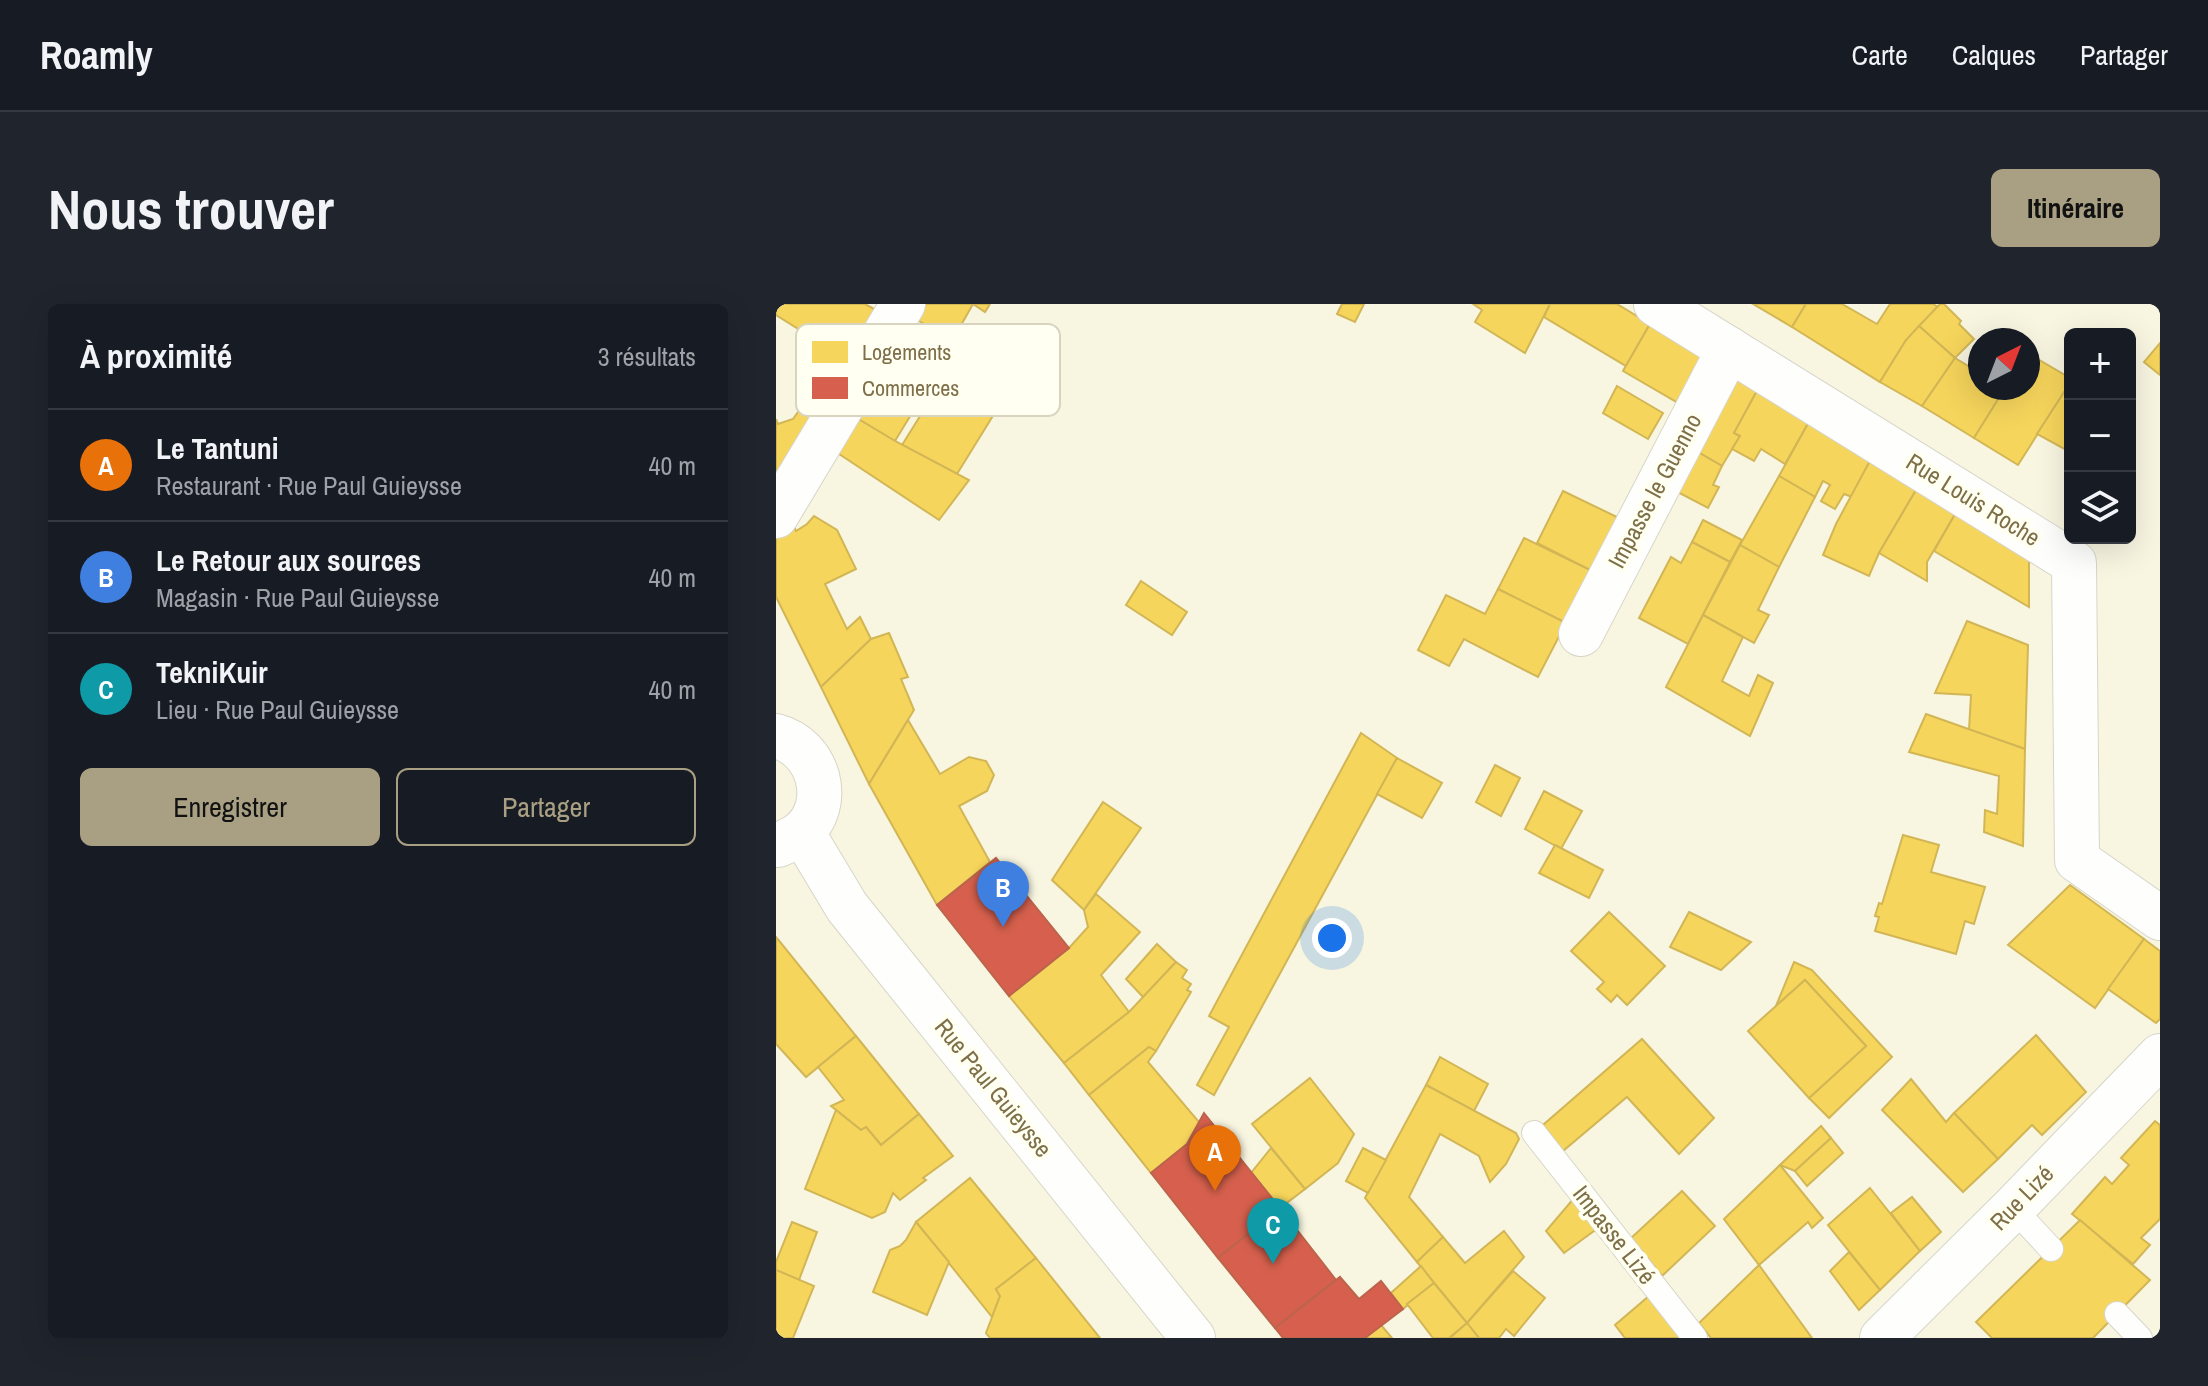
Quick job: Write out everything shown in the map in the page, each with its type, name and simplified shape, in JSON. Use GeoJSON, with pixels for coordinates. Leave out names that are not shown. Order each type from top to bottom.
{"type":"FeatureCollection","features":[{"type":"Feature","properties":{"kind":"street"},"geometry":{"type":"LineString","coordinates":[[891,324],[903,304]]}},
{"type":"Feature","properties":{"kind":"street","name":"Rue Louis Roche"},"geometry":{"type":"LineString","coordinates":[[1656,304],[2074,563],[2077,860],[2160,918]]}},
{"type":"Feature","properties":{"kind":"street","name":"Impasse le Guenno"},"geometry":{"type":"LineString","coordinates":[[1581,634],[1729,349]]}},
{"type":"Feature","properties":{"kind":"street"},"geometry":{"type":"LineString","coordinates":[[776,516],[836,416]]}},
{"type":"Feature","properties":{"kind":"street"},"geometry":{"type":"LineString","coordinates":[[776,736],[790,740],[810,758],[820,784],[817,810],[789,839]]}},
{"type":"Feature","properties":{"kind":"street","name":"Rue Paul Guieysse"},"geometry":{"type":"LineString","coordinates":[[789,839],[1193,1338]]}},
{"type":"Feature","properties":{"kind":"street","name":"Rue Lizé"},"geometry":{"type":"LineString","coordinates":[[1882,1338],[2160,1056]]}},
{"type":"Feature","properties":{"kind":"lane","name":"Impasse Lizé"},"geometry":{"type":"LineString","coordinates":[[1534,1133],[1695,1338]]}},
{"type":"Feature","properties":{"kind":"lane"},"geometry":{"type":"LineString","coordinates":[[2013,1208],[2051,1249]]}},
{"type":"Feature","properties":{"kind":"lane"},"geometry":{"type":"LineString","coordinates":[[2117,1314],[2140,1338]]}},
{"type":"Feature","properties":{"kind":"shaded area"},"geometry":{"type":"Polygon","coordinates":[[[776,304],[2160,304],[2160,1338],[776,1338],[776,304]]]}},
{"type":"Feature","properties":{"kind":"building: Logements"},"geometry":{"type":"Polygon","coordinates":[[[776,304],[865,304],[876,310],[868,324],[796,324],[796,328],[776,315],[776,304]]]}},
{"type":"Feature","properties":{"kind":"building: Logements"},"geometry":{"type":"Polygon","coordinates":[[[918,304],[973,304],[962,324],[924,324],[911,316],[918,304]]]}},
{"type":"Feature","properties":{"kind":"building: Logements"},"geometry":{"type":"Polygon","coordinates":[[[973,304],[990,304],[985,312],[973,304]]]}},
{"type":"Feature","properties":{"kind":"building: Logements"},"geometry":{"type":"Polygon","coordinates":[[[1342,304],[1364,304],[1355,322],[1337,314],[1342,304]]]}},
{"type":"Feature","properties":{"kind":"building: Logements"},"geometry":{"type":"Polygon","coordinates":[[[1473,304],[1550,304],[1525,353],[1475,322],[1482,310],[1473,304]]]}},
{"type":"Feature","properties":{"kind":"building: Logements"},"geometry":{"type":"Polygon","coordinates":[[[1550,304],[1617,304],[1650,324],[1626,366],[1544,317],[1550,304]]]}},
{"type":"Feature","properties":{"kind":"building: Logements"},"geometry":{"type":"Polygon","coordinates":[[[1753,304],[1806,304],[1792,327],[1753,304]]]}},
{"type":"Feature","properties":{"kind":"building: Logements"},"geometry":{"type":"Polygon","coordinates":[[[1806,304],[1842,304],[1877,324],[1890,304],[1933,304],[1938,307],[1906,340],[1880,382],[1792,327],[1806,304]]]}},
{"type":"Feature","properties":{"kind":"building: Logements"},"geometry":{"type":"Polygon","coordinates":[[[1940,304],[1944,304],[1961,321],[1959,324],[1968,333],[1968,345],[1955,358],[1919,326],[1940,304]]]}},
{"type":"Feature","properties":{"kind":"building: Logements"},"geometry":{"type":"Polygon","coordinates":[[[1650,324],[1703,356],[1680,404],[1623,371],[1650,324]]]}},
{"type":"Feature","properties":{"kind":"building: Logements"},"geometry":{"type":"Polygon","coordinates":[[[1919,326],[1955,358],[1922,406],[1880,382],[1906,340],[1919,326]]]}},
{"type":"Feature","properties":{"kind":"building: Logements"},"geometry":{"type":"Polygon","coordinates":[[[2160,343],[2160,375],[2144,362],[2160,343]]]}},
{"type":"Feature","properties":{"kind":"building: Logements"},"geometry":{"type":"Polygon","coordinates":[[[1955,358],[1968,366],[1968,400],[1998,400],[1974,438],[1922,406],[1955,358]]]}},
{"type":"Feature","properties":{"kind":"building: Logements"},"geometry":{"type":"Polygon","coordinates":[[[2040,360],[2064,374],[2064,392],[2018,465],[1974,438],[1998,400],[2040,400],[2040,360]]]}},
{"type":"Feature","properties":{"kind":"building: Logements"},"geometry":{"type":"Polygon","coordinates":[[[1728,371],[1758,389],[1734,433],[1740,436],[1722,466],[1691,448],[1728,371]]]}},
{"type":"Feature","properties":{"kind":"building: Logements"},"geometry":{"type":"Polygon","coordinates":[[[1617,386],[1663,413],[1648,439],[1603,413],[1617,386]]]}},
{"type":"Feature","properties":{"kind":"building: Logements"},"geometry":{"type":"Polygon","coordinates":[[[1758,389],[1810,420],[1785,464],[1761,449],[1754,461],[1732,449],[1740,436],[1734,433],[1758,389]]]}},
{"type":"Feature","properties":{"kind":"building: Logements"},"geometry":{"type":"Polygon","coordinates":[[[2064,392],[2064,449],[2037,434],[2064,392]]]}},
{"type":"Feature","properties":{"kind":"building: Logements"},"geometry":{"type":"Polygon","coordinates":[[[796,415],[816,419],[776,492],[776,419],[778,424],[793,419],[796,415]]]}},
{"type":"Feature","properties":{"kind":"building: Logements"},"geometry":{"type":"Polygon","coordinates":[[[856,416],[910,416],[895,441],[856,416]]]}},
{"type":"Feature","properties":{"kind":"building: Logements"},"geometry":{"type":"Polygon","coordinates":[[[920,416],[993,416],[957,474],[902,445],[920,416]]]}},
{"type":"Feature","properties":{"kind":"building: Logements"},"geometry":{"type":"Polygon","coordinates":[[[855,417],[969,480],[939,520],[836,452],[855,417]]]}},
{"type":"Feature","properties":{"kind":"building: Logements"},"geometry":{"type":"Polygon","coordinates":[[[1810,420],[1872,457],[1852,497],[1844,494],[1835,509],[1821,501],[1830,485],[1823,481],[1815,497],[1779,476],[1810,420]]]}},
{"type":"Feature","properties":{"kind":"building: Logements"},"geometry":{"type":"Polygon","coordinates":[[[1691,448],[1722,466],[1713,485],[1719,487],[1708,508],[1670,488],[1691,448]]]}},
{"type":"Feature","properties":{"kind":"building: Logements"},"geometry":{"type":"Polygon","coordinates":[[[1872,457],[1919,485],[1869,576],[1823,555],[1872,457]]]}},
{"type":"Feature","properties":{"kind":"building: Logements"},"geometry":{"type":"Polygon","coordinates":[[[1779,476],[1815,497],[1779,567],[1740,545],[1779,476]]]}},
{"type":"Feature","properties":{"kind":"building: Logements"},"geometry":{"type":"Polygon","coordinates":[[[1919,485],[1958,509],[1927,562],[1927,581],[1879,553],[1919,485]]]}},
{"type":"Feature","properties":{"kind":"building: Logements"},"geometry":{"type":"Polygon","coordinates":[[[1563,491],[1619,518],[1592,571],[1537,543],[1563,491]]]}},
{"type":"Feature","properties":{"kind":"building: Logements"},"geometry":{"type":"Polygon","coordinates":[[[1958,509],[2029,551],[2029,607],[1934,551],[1958,509]]]}},
{"type":"Feature","properties":{"kind":"building: Logements"},"geometry":{"type":"Polygon","coordinates":[[[789,516],[796,531],[814,516],[837,530],[856,569],[825,584],[847,629],[860,617],[871,639],[821,687],[776,597],[776,539],[789,516]]]}},
{"type":"Feature","properties":{"kind":"building: Logements"},"geometry":{"type":"Polygon","coordinates":[[[1703,520],[1742,540],[1730,562],[1692,542],[1703,520]]]}},
{"type":"Feature","properties":{"kind":"building: Logements"},"geometry":{"type":"Polygon","coordinates":[[[1524,538],[1592,571],[1566,623],[1498,589],[1524,538]]]}},
{"type":"Feature","properties":{"kind":"building: Logements"},"geometry":{"type":"Polygon","coordinates":[[[1692,542],[1730,562],[1688,644],[1639,618],[1671,557],[1681,563],[1692,542]]]}},
{"type":"Feature","properties":{"kind":"building: Logements"},"geometry":{"type":"Polygon","coordinates":[[[1740,545],[1779,567],[1758,610],[1769,615],[1754,643],[1703,615],[1740,545]]]}},
{"type":"Feature","properties":{"kind":"building: Logements"},"geometry":{"type":"Polygon","coordinates":[[[1141,581],[1187,612],[1172,635],[1126,605],[1141,581]]]}},
{"type":"Feature","properties":{"kind":"building: Logements"},"geometry":{"type":"Polygon","coordinates":[[[1498,589],[1566,623],[1538,677],[1464,639],[1449,666],[1418,650],[1446,595],[1485,614],[1498,589]]]}},
{"type":"Feature","properties":{"kind":"building: Logements"},"geometry":{"type":"Polygon","coordinates":[[[1703,615],[1743,637],[1722,681],[1749,696],[1758,675],[1773,683],[1750,736],[1666,687],[1703,615]]]}},
{"type":"Feature","properties":{"kind":"building: Logements"},"geometry":{"type":"Polygon","coordinates":[[[1967,621],[2028,645],[2025,749],[1969,730],[1971,695],[1935,693],[1967,621]]]}},
{"type":"Feature","properties":{"kind":"building: Logements"},"geometry":{"type":"Polygon","coordinates":[[[889,633],[908,677],[901,679],[914,710],[869,784],[821,687],[871,639],[889,633]]]}},
{"type":"Feature","properties":{"kind":"building: Logements"},"geometry":{"type":"Polygon","coordinates":[[[1926,714],[2025,749],[2023,846],[1984,832],[1985,810],[1997,814],[1999,776],[1909,752],[1926,714]]]}},
{"type":"Feature","properties":{"kind":"building: Logements"},"geometry":{"type":"Polygon","coordinates":[[[908,720],[940,774],[969,757],[986,761],[994,775],[987,791],[959,806],[990,862],[937,905],[869,784],[908,720]]]}},
{"type":"Feature","properties":{"kind":"building: Logements"},"geometry":{"type":"Polygon","coordinates":[[[1361,733],[1397,758],[1214,1095],[1197,1085],[1229,1027],[1209,1016],[1361,733]]]}},
{"type":"Feature","properties":{"kind":"building: Logements"},"geometry":{"type":"Polygon","coordinates":[[[1397,758],[1442,783],[1422,818],[1377,794],[1397,758]]]}},
{"type":"Feature","properties":{"kind":"building: Logements"},"geometry":{"type":"Polygon","coordinates":[[[1495,765],[1520,778],[1501,816],[1476,802],[1495,765]]]}},
{"type":"Feature","properties":{"kind":"building: Logements"},"geometry":{"type":"Polygon","coordinates":[[[1544,791],[1582,811],[1561,849],[1525,829],[1544,791]]]}},
{"type":"Feature","properties":{"kind":"building: Logements"},"geometry":{"type":"Polygon","coordinates":[[[1103,802],[1141,828],[1084,910],[1052,880],[1103,802]]]}},
{"type":"Feature","properties":{"kind":"building: Logements"},"geometry":{"type":"Polygon","coordinates":[[[1903,835],[1939,845],[1931,872],[1985,887],[1974,924],[1965,921],[1956,954],[1875,931],[1879,917],[1875,916],[1879,903],[1882,904],[1903,835]]]}},
{"type":"Feature","properties":{"kind":"building: Logements"},"geometry":{"type":"Polygon","coordinates":[[[1555,845],[1603,870],[1589,898],[1539,873],[1555,845]]]}},
{"type":"Feature","properties":{"kind":"building: Logements"},"geometry":{"type":"Polygon","coordinates":[[[2070,885],[2144,939],[2095,1008],[2008,945],[2070,885]]]}},
{"type":"Feature","properties":{"kind":"building: Logements"},"geometry":{"type":"Polygon","coordinates":[[[1096,894],[1140,932],[1101,975],[1129,1012],[1064,1063],[1009,996],[1069,948],[1088,927],[1084,910],[1096,894]]]}},
{"type":"Feature","properties":{"kind":"building: Logements"},"geometry":{"type":"Polygon","coordinates":[[[1609,912],[1665,966],[1627,1005],[1617,995],[1611,1002],[1597,989],[1604,982],[1571,951],[1609,912]]]}},
{"type":"Feature","properties":{"kind":"building: Logements"},"geometry":{"type":"Polygon","coordinates":[[[1689,912],[1751,942],[1721,970],[1670,947],[1689,912]]]}},
{"type":"Feature","properties":{"kind":"building: Logements"},"geometry":{"type":"Polygon","coordinates":[[[776,937],[856,1036],[806,1077],[776,1044],[776,937]]]}},
{"type":"Feature","properties":{"kind":"building: Logements"},"geometry":{"type":"Polygon","coordinates":[[[2144,939],[2160,951],[2160,1019],[2156,1023],[2108,989],[2144,939]]]}},
{"type":"Feature","properties":{"kind":"building: Logements"},"geometry":{"type":"Polygon","coordinates":[[[1157,944],[1176,962],[1143,997],[1126,979],[1157,944]]]}},
{"type":"Feature","properties":{"kind":"building: Logements"},"geometry":{"type":"Polygon","coordinates":[[[1176,962],[1187,970],[1182,978],[1191,984],[1187,990],[1191,992],[1156,1051],[1149,1047],[1089,1095],[1064,1063],[1129,1012],[1176,962]]]}},
{"type":"Feature","properties":{"kind":"building: Logements"},"geometry":{"type":"Polygon","coordinates":[[[1794,962],[1812,970],[1892,1057],[1829,1118],[1809,1098],[1866,1046],[1805,980],[1776,1006],[1794,962]]]}},
{"type":"Feature","properties":{"kind":"building: Logements"},"geometry":{"type":"Polygon","coordinates":[[[1805,980],[1866,1046],[1809,1098],[1748,1031],[1805,980]]]}},
{"type":"Feature","properties":{"kind":"building: Logements"},"geometry":{"type":"Polygon","coordinates":[[[2036,1035],[2086,1092],[2042,1135],[2032,1125],[1998,1159],[1954,1113],[2036,1035]]]}},
{"type":"Feature","properties":{"kind":"building: Logements"},"geometry":{"type":"Polygon","coordinates":[[[856,1036],[919,1114],[881,1145],[866,1127],[861,1130],[831,1106],[844,1100],[818,1067],[856,1036]]]}},
{"type":"Feature","properties":{"kind":"building: Logements"},"geometry":{"type":"Polygon","coordinates":[[[1642,1039],[1714,1118],[1679,1154],[1627,1097],[1563,1151],[1543,1125],[1642,1039]]]}},
{"type":"Feature","properties":{"kind":"building: Logements"},"geometry":{"type":"Polygon","coordinates":[[[1149,1047],[1156,1051],[1148,1062],[1199,1122],[1187,1144],[1151,1173],[1089,1095],[1149,1047]]]}},
{"type":"Feature","properties":{"kind":"building: Logements"},"geometry":{"type":"Polygon","coordinates":[[[1440,1057],[1488,1084],[1474,1111],[1426,1085],[1440,1057]]]}},
{"type":"Feature","properties":{"kind":"building: Logements"},"geometry":{"type":"Polygon","coordinates":[[[1310,1078],[1354,1134],[1338,1163],[1305,1189],[1252,1124],[1310,1078]]]}},
{"type":"Feature","properties":{"kind":"building: Logements"},"geometry":{"type":"Polygon","coordinates":[[[1911,1079],[1946,1122],[1954,1113],[1998,1159],[1963,1192],[1882,1110],[1911,1079]]]}},
{"type":"Feature","properties":{"kind":"building: Logements"},"geometry":{"type":"Polygon","coordinates":[[[1426,1085],[1516,1133],[1519,1139],[1506,1164],[1490,1182],[1479,1156],[1440,1134],[1409,1197],[1443,1237],[1417,1262],[1365,1198],[1426,1085]]]}},
{"type":"Feature","properties":{"kind":"building: Logements"},"geometry":{"type":"Polygon","coordinates":[[[836,1110],[861,1130],[866,1127],[881,1145],[919,1114],[953,1156],[900,1200],[893,1193],[885,1212],[872,1218],[805,1189],[836,1110]]]}},
{"type":"Feature","properties":{"kind":"building: Logements"},"geometry":{"type":"Polygon","coordinates":[[[2155,1121],[2160,1125],[2160,1219],[2141,1238],[2150,1245],[2133,1264],[2072,1214],[2105,1177],[2112,1184],[2129,1165],[2121,1158],[2155,1121]]]}},
{"type":"Feature","properties":{"kind":"building: Logements"},"geometry":{"type":"Polygon","coordinates":[[[1821,1126],[1831,1138],[1795,1171],[1780,1165],[1821,1126]]]}},
{"type":"Feature","properties":{"kind":"building: Logements"},"geometry":{"type":"Polygon","coordinates":[[[1831,1138],[1843,1153],[1807,1186],[1795,1171],[1831,1138]]]}},
{"type":"Feature","properties":{"kind":"building: Logements"},"geometry":{"type":"Polygon","coordinates":[[[1271,1148],[1305,1189],[1280,1208],[1251,1173],[1271,1148]]]}},
{"type":"Feature","properties":{"kind":"building: Logements"},"geometry":{"type":"Polygon","coordinates":[[[1363,1148],[1386,1160],[1368,1193],[1346,1181],[1363,1148]]]}},
{"type":"Feature","properties":{"kind":"building: Logements"},"geometry":{"type":"Polygon","coordinates":[[[1780,1165],[1823,1218],[1812,1228],[1808,1222],[1759,1265],[1724,1219],[1780,1165]]]}},
{"type":"Feature","properties":{"kind":"building: Logements"},"geometry":{"type":"Polygon","coordinates":[[[970,1178],[1036,1258],[996,1289],[1000,1296],[992,1317],[916,1222],[970,1178]]]}},
{"type":"Feature","properties":{"kind":"building: Logements"},"geometry":{"type":"Polygon","coordinates":[[[1870,1188],[1920,1251],[1880,1290],[1828,1225],[1870,1188]]]}},
{"type":"Feature","properties":{"kind":"building: Logements"},"geometry":{"type":"Polygon","coordinates":[[[1682,1191],[1715,1226],[1662,1276],[1631,1238],[1682,1191]]]}},
{"type":"Feature","properties":{"kind":"building: Logements"},"geometry":{"type":"Polygon","coordinates":[[[1912,1197],[1941,1232],[1920,1251],[1891,1213],[1912,1197]]]}},
{"type":"Feature","properties":{"kind":"building: Logements"},"geometry":{"type":"Polygon","coordinates":[[[1574,1198],[1598,1228],[1564,1253],[1546,1231],[1574,1198]]]}},
{"type":"Feature","properties":{"kind":"building: Logements"},"geometry":{"type":"Polygon","coordinates":[[[2080,1220],[2150,1280],[2093,1338],[1992,1338],[1976,1322],[2080,1220]]]}},
{"type":"Feature","properties":{"kind":"building: Logements"},"geometry":{"type":"Polygon","coordinates":[[[792,1222],[817,1232],[799,1280],[776,1270],[776,1262],[792,1222]]]}},
{"type":"Feature","properties":{"kind":"building: Logements"},"geometry":{"type":"Polygon","coordinates":[[[916,1222],[949,1262],[927,1315],[873,1292],[890,1250],[906,1240],[916,1222]]]}},
{"type":"Feature","properties":{"kind":"building: Logements"},"geometry":{"type":"Polygon","coordinates":[[[1504,1231],[1524,1257],[1467,1323],[1417,1262],[1443,1237],[1465,1263],[1504,1231]]]}},
{"type":"Feature","properties":{"kind":"building: Logements"},"geometry":{"type":"Polygon","coordinates":[[[1849,1252],[1880,1290],[1859,1310],[1830,1271],[1849,1252]]]}},
{"type":"Feature","properties":{"kind":"building: Logements"},"geometry":{"type":"Polygon","coordinates":[[[1036,1258],[1100,1338],[990,1338],[986,1333],[1000,1296],[996,1289],[1036,1258]]]}},
{"type":"Feature","properties":{"kind":"building: Logements"},"geometry":{"type":"Polygon","coordinates":[[[1759,1265],[1812,1338],[1711,1338],[1699,1323],[1759,1265]]]}},
{"type":"Feature","properties":{"kind":"building: Logements"},"geometry":{"type":"Polygon","coordinates":[[[1421,1266],[1434,1283],[1403,1309],[1391,1293],[1421,1266]]]}},
{"type":"Feature","properties":{"kind":"building: Logements"},"geometry":{"type":"Polygon","coordinates":[[[776,1270],[814,1286],[793,1338],[776,1338],[776,1270]]]}},
{"type":"Feature","properties":{"kind":"building: Logements"},"geometry":{"type":"Polygon","coordinates":[[[1513,1271],[1545,1298],[1514,1336],[1506,1329],[1499,1338],[1479,1338],[1467,1323],[1513,1271]]]}},
{"type":"Feature","properties":{"kind":"building: Logements"},"geometry":{"type":"Polygon","coordinates":[[[1434,1283],[1467,1323],[1449,1338],[1433,1338],[1407,1304],[1434,1283]]]}},
{"type":"Feature","properties":{"kind":"building: Logements"},"geometry":{"type":"Polygon","coordinates":[[[1649,1296],[1682,1338],[1625,1338],[1615,1325],[1649,1296]]]}},
{"type":"Feature","properties":{"kind":"building: Logements"},"geometry":{"type":"Polygon","coordinates":[[[1467,1323],[1479,1338],[1449,1338],[1451,1337],[1467,1323]]]}},
{"type":"Feature","properties":{"kind":"building: Logements"},"geometry":{"type":"Polygon","coordinates":[[[1381,1325],[1392,1338],[1365,1338],[1381,1325]]]}},
{"type":"Feature","properties":{"kind":"building: Commerces"},"geometry":{"type":"Polygon","coordinates":[[[996,858],[1069,948],[1009,996],[937,905],[996,858]]]}},
{"type":"Feature","properties":{"kind":"building: Commerces"},"geometry":{"type":"Polygon","coordinates":[[[1204,1113],[1280,1208],[1218,1258],[1151,1173],[1187,1144],[1204,1113]]]}},
{"type":"Feature","properties":{"kind":"building: Commerces"},"geometry":{"type":"Polygon","coordinates":[[[1280,1208],[1336,1280],[1275,1328],[1218,1258],[1280,1208]]]}},
{"type":"Feature","properties":{"kind":"building: Commerces"},"geometry":{"type":"Polygon","coordinates":[[[1340,1277],[1359,1299],[1381,1281],[1403,1309],[1365,1338],[1283,1338],[1275,1328],[1340,1277]]]}},
{"type":"Feature","properties":{"kind":"place","name":"Le Retour aux sources"},"geometry":{"type":"Point","coordinates":[1003,927]}},
{"type":"Feature","properties":{"kind":"place","name":"Le Tantuni"},"geometry":{"type":"Point","coordinates":[1215,1191]}},
{"type":"Feature","properties":{"kind":"place","name":"TekniKuir"},"geometry":{"type":"Point","coordinates":[1273,1264]}}]}
